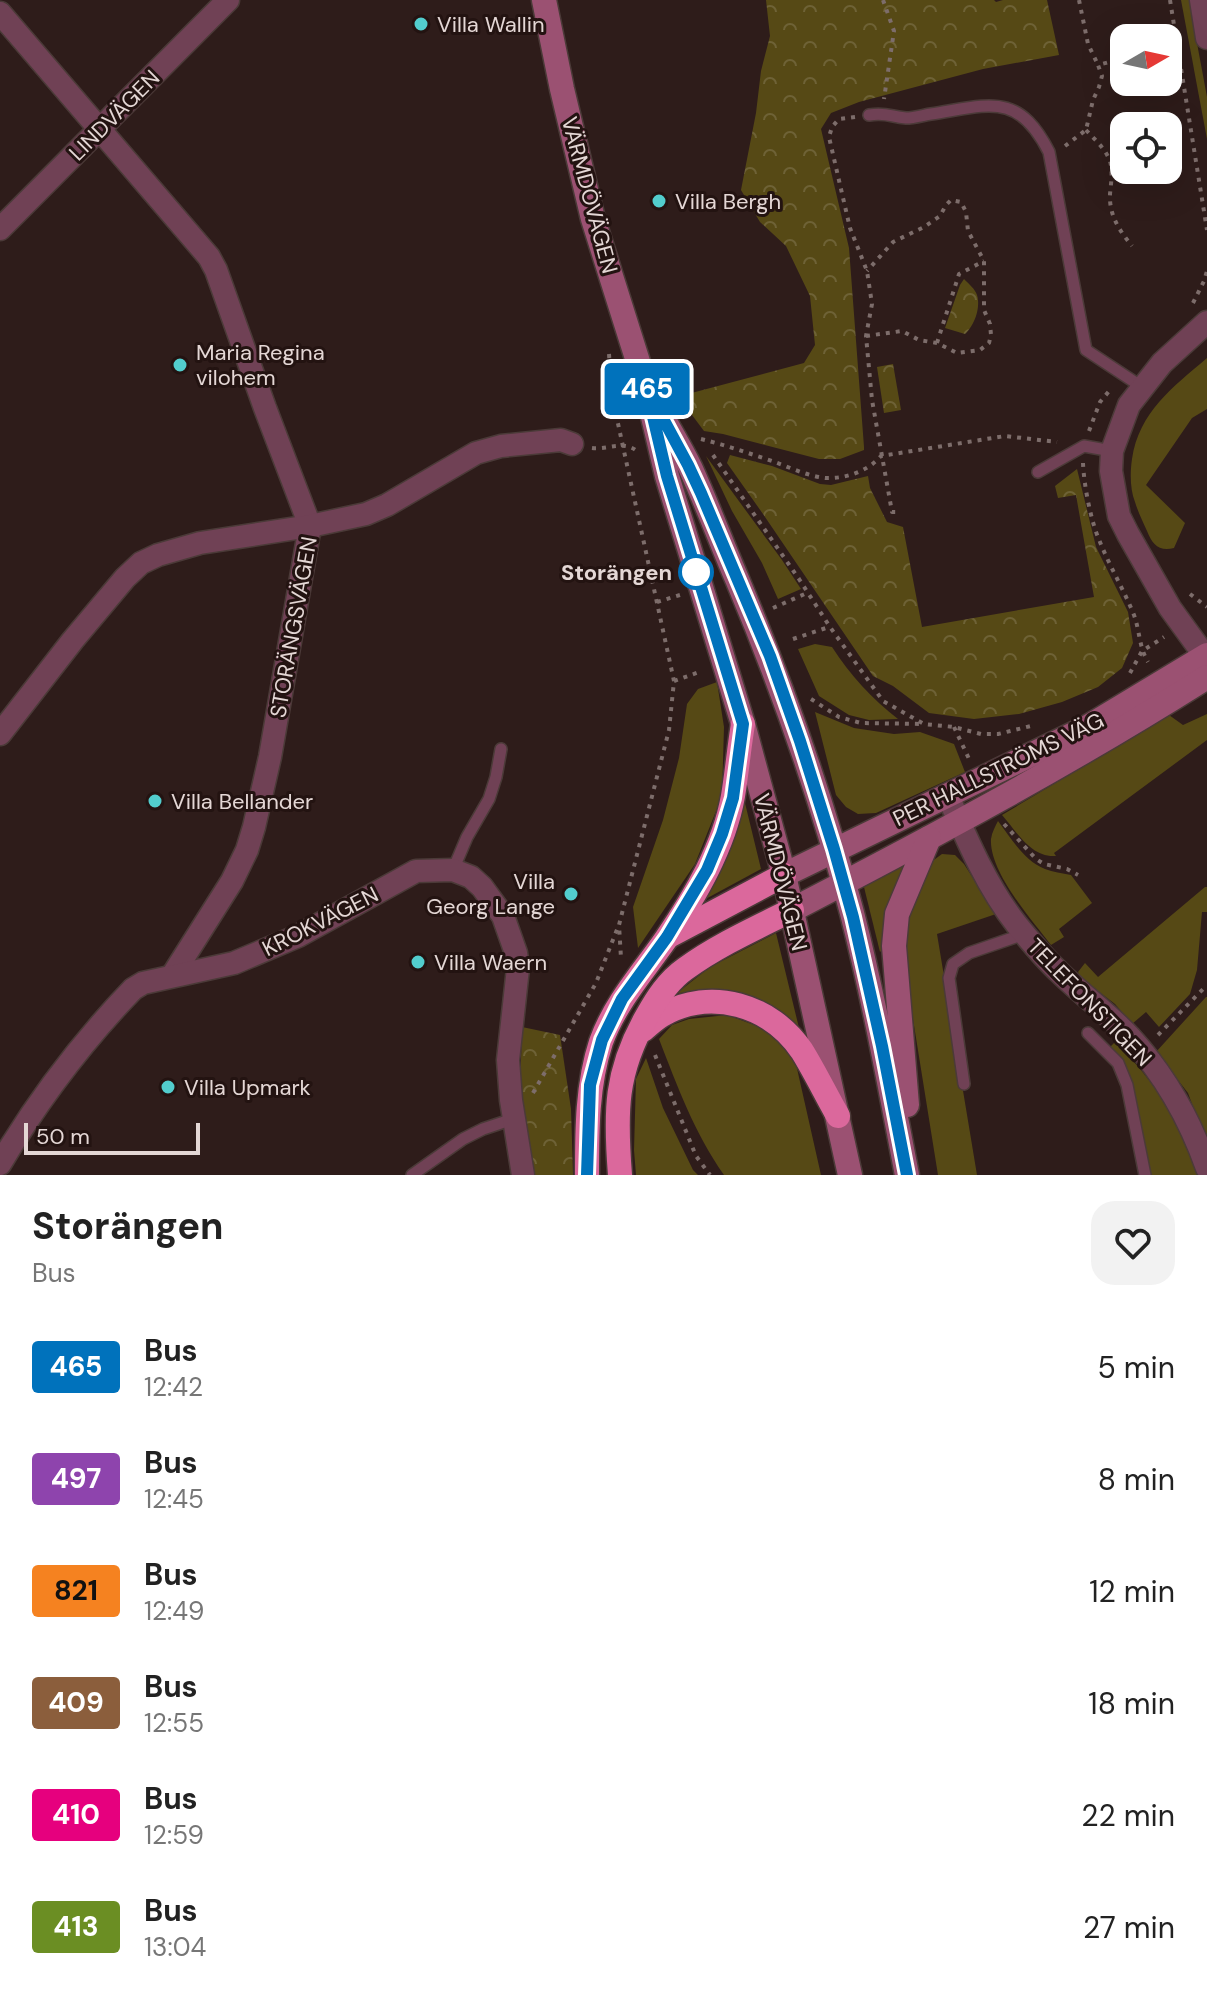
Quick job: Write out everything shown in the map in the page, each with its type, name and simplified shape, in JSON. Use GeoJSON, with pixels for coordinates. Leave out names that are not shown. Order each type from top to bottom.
{"type":"FeatureCollection","features":[{"type":"Feature","properties":{"kind":"highway"},"geometry":{"type":"LineString","coordinates":[[587,1175],[590,1085],[602,1040],[622,999],[667,937],[707,870],[733,798],[743,724]]}},
{"type":"Feature","properties":{"kind":"highway"},"geometry":{"type":"LineString","coordinates":[[667,937],[784,875]]}},
{"type":"Feature","properties":{"kind":"highway"},"geometry":{"type":"LineString","coordinates":[[644,1043],[659,995],[682,970],[792,910]]}},
{"type":"Feature","properties":{"kind":"highway"},"geometry":{"type":"LineString","coordinates":[[620,1175],[618,1102],[624,1067],[644,1043],[660,1016],[683,1005],[709,1001],[733,1002],[753,1008],[771,1019],[801,1050],[838,1116]]}},
{"type":"Feature","properties":{"kind":"main road","name":"VÄRMDÖVÄGEN"},"geometry":{"type":"LineString","coordinates":[[544,0],[593,219],[646,387],[667,476],[743,724],[784,875],[850,1175]]}},
{"type":"Feature","properties":{"kind":"main road","name":"VÄRMDÖVÄGEN"},"geometry":{"type":"LineString","coordinates":[[646,387],[688,465],[770,656],[800,741],[844,883],[910,1175]]}},
{"type":"Feature","properties":{"kind":"main road","name":"PER HALLSTRÖMS VÄG"},"geometry":{"type":"LineString","coordinates":[[784,875],[1086,728],[1207,662]]}},
{"type":"Feature","properties":{"kind":"main road","name":"PER HALLSTRÖMS VÄG"},"geometry":{"type":"LineString","coordinates":[[792,910],[929,838],[1098,743],[1207,662]]}},
{"type":"Feature","properties":{"kind":"main road","name":"VÄRMDÖVÄGEN"},"geometry":{"type":"LineString","coordinates":[[910,1175],[894,946],[897,914],[929,838]]}},
{"type":"Feature","properties":{"kind":"street","name":"LINDVÄGEN"},"geometry":{"type":"LineString","coordinates":[[0,229],[228,0]]}},
{"type":"Feature","properties":{"kind":"street"},"geometry":{"type":"LineString","coordinates":[[1201,0],[1207,38]]}},
{"type":"Feature","properties":{"kind":"street","name":"STORÄNGSVÄGEN"},"geometry":{"type":"LineString","coordinates":[[0,13],[202,247],[216,270],[310,526],[270,757],[247,850],[232,881],[172,976]]}},
{"type":"Feature","properties":{"kind":"street"},"geometry":{"type":"LineString","coordinates":[[1207,322],[1162,363],[1129,405],[1112,451],[1111,471],[1119,516],[1128,534],[1181,626],[1207,662]]}},
{"type":"Feature","properties":{"kind":"street"},"geometry":{"type":"LineString","coordinates":[[0,734],[73,640],[141,563],[200,543],[366,514],[476,453],[501,446],[561,440],[572,444]]}},
{"type":"Feature","properties":{"kind":"street","name":"TELEFONSTIGEN"},"geometry":{"type":"LineString","coordinates":[[948,796],[983,871],[1014,921],[1057,971],[1129,1036],[1142,1052],[1178,1104],[1207,1168]]}},
{"type":"Feature","properties":{"kind":"street"},"geometry":{"type":"LineString","coordinates":[[453,870],[471,877],[482,887],[503,916],[516,953],[518,968],[508,1060],[523,1175]]}},
{"type":"Feature","properties":{"kind":"street","name":"KROKVÄGEN"},"geometry":{"type":"LineString","coordinates":[[0,1164],[22,1127],[77,1051],[133,989],[143,983],[234,963],[298,936],[416,871],[453,870]]}},
{"type":"Feature","properties":{"kind":"lane"},"geometry":{"type":"LineString","coordinates":[[875,114],[907,118],[994,105],[1011,108],[1035,128],[1049,152],[1086,350],[1142,387]]}},
{"type":"Feature","properties":{"kind":"lane"},"geometry":{"type":"LineString","coordinates":[[1038,472],[1084,446],[1112,451]]}},
{"type":"Feature","properties":{"kind":"lane"},"geometry":{"type":"LineString","coordinates":[[453,870],[467,837],[489,799],[501,749]]}},
{"type":"Feature","properties":{"kind":"lane"},"geometry":{"type":"LineString","coordinates":[[964,1084],[949,978],[953,964],[969,953],[1025,934]]}},
{"type":"Feature","properties":{"kind":"lane"},"geometry":{"type":"LineString","coordinates":[[1088,1033],[1118,1063],[1127,1085],[1145,1175]]}},
{"type":"Feature","properties":{"kind":"lane"},"geometry":{"type":"LineString","coordinates":[[412,1175],[463,1139],[483,1129],[514,1122]]}},
{"type":"Feature","properties":{"kind":"path"},"geometry":{"type":"LineString","coordinates":[[883,0],[894,31],[875,114],[839,119],[829,137],[850,228],[867,271],[872,304],[866,336],[872,400],[892,512],[901,512]]}},
{"type":"Feature","properties":{"kind":"path"},"geometry":{"type":"LineString","coordinates":[[1049,152],[1071,142],[1086,130],[1102,76],[1088,44],[1079,0]]}},
{"type":"Feature","properties":{"kind":"path"},"geometry":{"type":"LineString","coordinates":[[1170,0],[1174,24]]}},
{"type":"Feature","properties":{"kind":"path"},"geometry":{"type":"LineString","coordinates":[[1098,65],[1110,62]]}},
{"type":"Feature","properties":{"kind":"path"},"geometry":{"type":"LineString","coordinates":[[1182,72],[1207,230]]}},
{"type":"Feature","properties":{"kind":"path"},"geometry":{"type":"LineString","coordinates":[[1086,130],[1105,150],[1109,159],[1112,214],[1117,227],[1132,246]]}},
{"type":"Feature","properties":{"kind":"path"},"geometry":{"type":"LineString","coordinates":[[866,336],[902,331],[957,353],[980,350],[989,343],[991,335],[984,310],[984,261],[968,231],[966,212],[961,202],[951,200],[940,216],[893,242],[867,271]]}},
{"type":"Feature","properties":{"kind":"path"},"geometry":{"type":"LineString","coordinates":[[937,343],[959,274],[984,261]]}},
{"type":"Feature","properties":{"kind":"path"},"geometry":{"type":"LineString","coordinates":[[514,1122],[596,983],[619,925],[669,730],[674,681],[612,396],[609,352]]}},
{"type":"Feature","properties":{"kind":"path"},"geometry":{"type":"LineString","coordinates":[[924,724],[883,701],[717,459],[695,437],[827,478],[871,467],[881,456],[1005,436],[1084,446]]}},
{"type":"Feature","properties":{"kind":"path"},"geometry":{"type":"LineString","coordinates":[[572,444],[598,449],[623,445],[633,447],[642,455]]}},
{"type":"Feature","properties":{"kind":"path"},"geometry":{"type":"LineString","coordinates":[[1182,585],[1207,607]]}},
{"type":"Feature","properties":{"kind":"path"},"geometry":{"type":"LineString","coordinates":[[773,608],[808,592]]}},
{"type":"Feature","properties":{"kind":"path"},"geometry":{"type":"LineString","coordinates":[[657,602],[683,594]]}},
{"type":"Feature","properties":{"kind":"path"},"geometry":{"type":"LineString","coordinates":[[1122,680],[1142,651],[1181,626]]}},
{"type":"Feature","properties":{"kind":"path"},"geometry":{"type":"LineString","coordinates":[[793,639],[830,627]]}},
{"type":"Feature","properties":{"kind":"path"},"geometry":{"type":"LineString","coordinates":[[674,681],[710,668]]}},
{"type":"Feature","properties":{"kind":"path"},"geometry":{"type":"LineString","coordinates":[[811,699],[839,717],[861,723],[924,724],[981,734],[998,734],[1039,724]]}},
{"type":"Feature","properties":{"kind":"path"},"geometry":{"type":"LineString","coordinates":[[954,727],[973,768]]}},
{"type":"Feature","properties":{"kind":"path"},"geometry":{"type":"LineString","coordinates":[[1000,819],[1036,859],[1078,875]]}},
{"type":"Feature","properties":{"kind":"path"},"geometry":{"type":"LineString","coordinates":[[619,925],[621,958]]}},
{"type":"Feature","properties":{"kind":"path"},"geometry":{"type":"LineString","coordinates":[[1142,1052],[1207,985]]}},
{"type":"Feature","properties":{"kind":"path"},"geometry":{"type":"LineString","coordinates":[[644,1043],[696,1156],[710,1175]]}},
{"type":"Feature","properties":{"kind":"green space"},"geometry":{"type":"Polygon","coordinates":[[[766,0],[1047,0],[1059,55],[983,69],[859,102],[831,113],[821,129],[849,248],[864,447],[864,450],[840,459],[819,459],[704,431],[692,415],[684,395],[804,363],[815,345],[810,296],[786,246],[760,222],[741,190],[770,36],[766,0]]]}},
{"type":"Feature","properties":{"kind":"green space"},"geometry":{"type":"Polygon","coordinates":[[[1181,0],[1189,0],[1207,97],[1207,139],[1181,0]]]}},
{"type":"Feature","properties":{"kind":"green space"},"geometry":{"type":"Polygon","coordinates":[[[964,279],[975,291],[978,300],[976,316],[965,334],[945,328],[964,279]]]}},
{"type":"Feature","properties":{"kind":"green space"},"geometry":{"type":"Polygon","coordinates":[[[1207,358],[1207,409],[1192,418],[1146,485],[1185,523],[1174,548],[1164,549],[1151,540],[1136,506],[1131,486],[1132,459],[1142,427],[1150,414],[1170,390],[1207,358]]]}},
{"type":"Feature","properties":{"kind":"green space"},"geometry":{"type":"Polygon","coordinates":[[[893,364],[901,410],[884,413],[877,367],[893,364]]]}},
{"type":"Feature","properties":{"kind":"green space"},"geometry":{"type":"Polygon","coordinates":[[[730,455],[772,466],[820,484],[831,485],[868,476],[870,488],[887,522],[903,527],[922,627],[1094,597],[1076,495],[1058,498],[1055,486],[1077,469],[1096,547],[1128,612],[1133,643],[1122,668],[1098,687],[1062,702],[1019,714],[974,719],[929,713],[893,686],[873,676],[727,463],[730,455]]]}},
{"type":"Feature","properties":{"kind":"green space"},"geometry":{"type":"Polygon","coordinates":[[[706,456],[782,560],[801,589],[778,599],[706,456]]]}},
{"type":"Feature","properties":{"kind":"green space"},"geometry":{"type":"Polygon","coordinates":[[[815,644],[832,647],[862,686],[898,719],[869,720],[849,715],[819,696],[798,649],[815,644]]]}},
{"type":"Feature","properties":{"kind":"green space"},"geometry":{"type":"Polygon","coordinates":[[[717,682],[724,727],[722,796],[695,864],[638,948],[633,907],[663,820],[679,758],[687,704],[698,689],[717,682]]]}},
{"type":"Feature","properties":{"kind":"green space"},"geometry":{"type":"Polygon","coordinates":[[[815,712],[854,728],[894,734],[920,732],[954,744],[965,772],[876,813],[858,814],[846,807],[836,795],[815,712]]]}},
{"type":"Feature","properties":{"kind":"green space"},"geometry":{"type":"Polygon","coordinates":[[[1207,714],[1207,740],[1054,853],[1056,856],[1047,856],[1032,848],[1002,815],[1169,715],[1183,725],[1207,714]]]}},
{"type":"Feature","properties":{"kind":"green space"},"geometry":{"type":"Polygon","coordinates":[[[745,803],[761,869],[700,902],[725,857],[745,803]]]}},
{"type":"Feature","properties":{"kind":"green space"},"geometry":{"type":"Polygon","coordinates":[[[998,821],[1031,861],[1045,869],[1071,875],[1092,903],[1059,929],[1064,937],[1051,945],[1013,895],[997,866],[991,839],[998,821]]]}},
{"type":"Feature","properties":{"kind":"green space"},"geometry":{"type":"Polygon","coordinates":[[[942,854],[955,855],[964,864],[996,914],[937,934],[977,1175],[938,1175],[908,988],[903,937],[905,918],[931,862],[942,854]]]}},
{"type":"Feature","properties":{"kind":"green space"},"geometry":{"type":"Polygon","coordinates":[[[909,859],[884,948],[880,952],[863,883],[909,859]]]}},
{"type":"Feature","properties":{"kind":"green space"},"geometry":{"type":"Polygon","coordinates":[[[1205,887],[1207,912],[1202,912],[1197,970],[1190,994],[1159,1027],[1146,1012],[1132,1024],[1115,1004],[1081,978],[1078,972],[1085,963],[1098,977],[1205,887]]]}},
{"type":"Feature","properties":{"kind":"green space"},"geometry":{"type":"Polygon","coordinates":[[[776,933],[799,1028],[763,1001],[725,992],[677,993],[710,967],[776,933]]]}},
{"type":"Feature","properties":{"kind":"green space"},"geometry":{"type":"Polygon","coordinates":[[[1206,997],[1207,1145],[1188,1093],[1156,1052],[1206,997]]]}},
{"type":"Feature","properties":{"kind":"green space"},"geometry":{"type":"Polygon","coordinates":[[[727,1015],[760,1027],[781,1043],[796,1064],[821,1175],[724,1175],[713,1159],[687,1109],[659,1039],[672,1025],[689,1019],[727,1015]]]}},
{"type":"Feature","properties":{"kind":"green space"},"geometry":{"type":"Polygon","coordinates":[[[522,1027],[560,1035],[571,1109],[573,1175],[534,1175],[520,1094],[522,1027]]]}},
{"type":"Feature","properties":{"kind":"green space"},"geometry":{"type":"Polygon","coordinates":[[[1115,1042],[1165,1103],[1197,1175],[1149,1175],[1130,1085],[1109,1048],[1115,1042]]]}},
{"type":"Feature","properties":{"kind":"green space"},"geometry":{"type":"Polygon","coordinates":[[[646,1058],[663,1108],[698,1175],[636,1175],[636,1079],[646,1058]]]}},
{"type":"Feature","properties":{"kind":"bus line","name":"465"},"geometry":{"type":"LineString","coordinates":[[587,1175],[590,1085],[602,1040],[622,999],[667,937],[707,870],[733,798],[743,724],[667,476],[646,387],[701,493],[770,656],[800,741],[853,917],[907,1175]]}},
{"type":"Feature","properties":{"kind":"place","name":"Villa Wallin"},"geometry":{"type":"Point","coordinates":[421,24]}},
{"type":"Feature","properties":{"kind":"place","name":"Villa Bergh"},"geometry":{"type":"Point","coordinates":[659,201]}},
{"type":"Feature","properties":{"kind":"place","name":"Maria Regina vilohem"},"geometry":{"type":"Point","coordinates":[180,365]}},
{"type":"Feature","properties":{"kind":"place","name":"Storängen"},"geometry":{"type":"Point","coordinates":[696,572]}},
{"type":"Feature","properties":{"kind":"place","name":"Villa Bellander"},"geometry":{"type":"Point","coordinates":[155,801]}},
{"type":"Feature","properties":{"kind":"place","name":"Villa Georg Lange"},"geometry":{"type":"Point","coordinates":[571,894]}},
{"type":"Feature","properties":{"kind":"place","name":"Villa Waern"},"geometry":{"type":"Point","coordinates":[418,962]}},
{"type":"Feature","properties":{"kind":"place","name":"Villa Upmark"},"geometry":{"type":"Point","coordinates":[168,1087]}}]}
